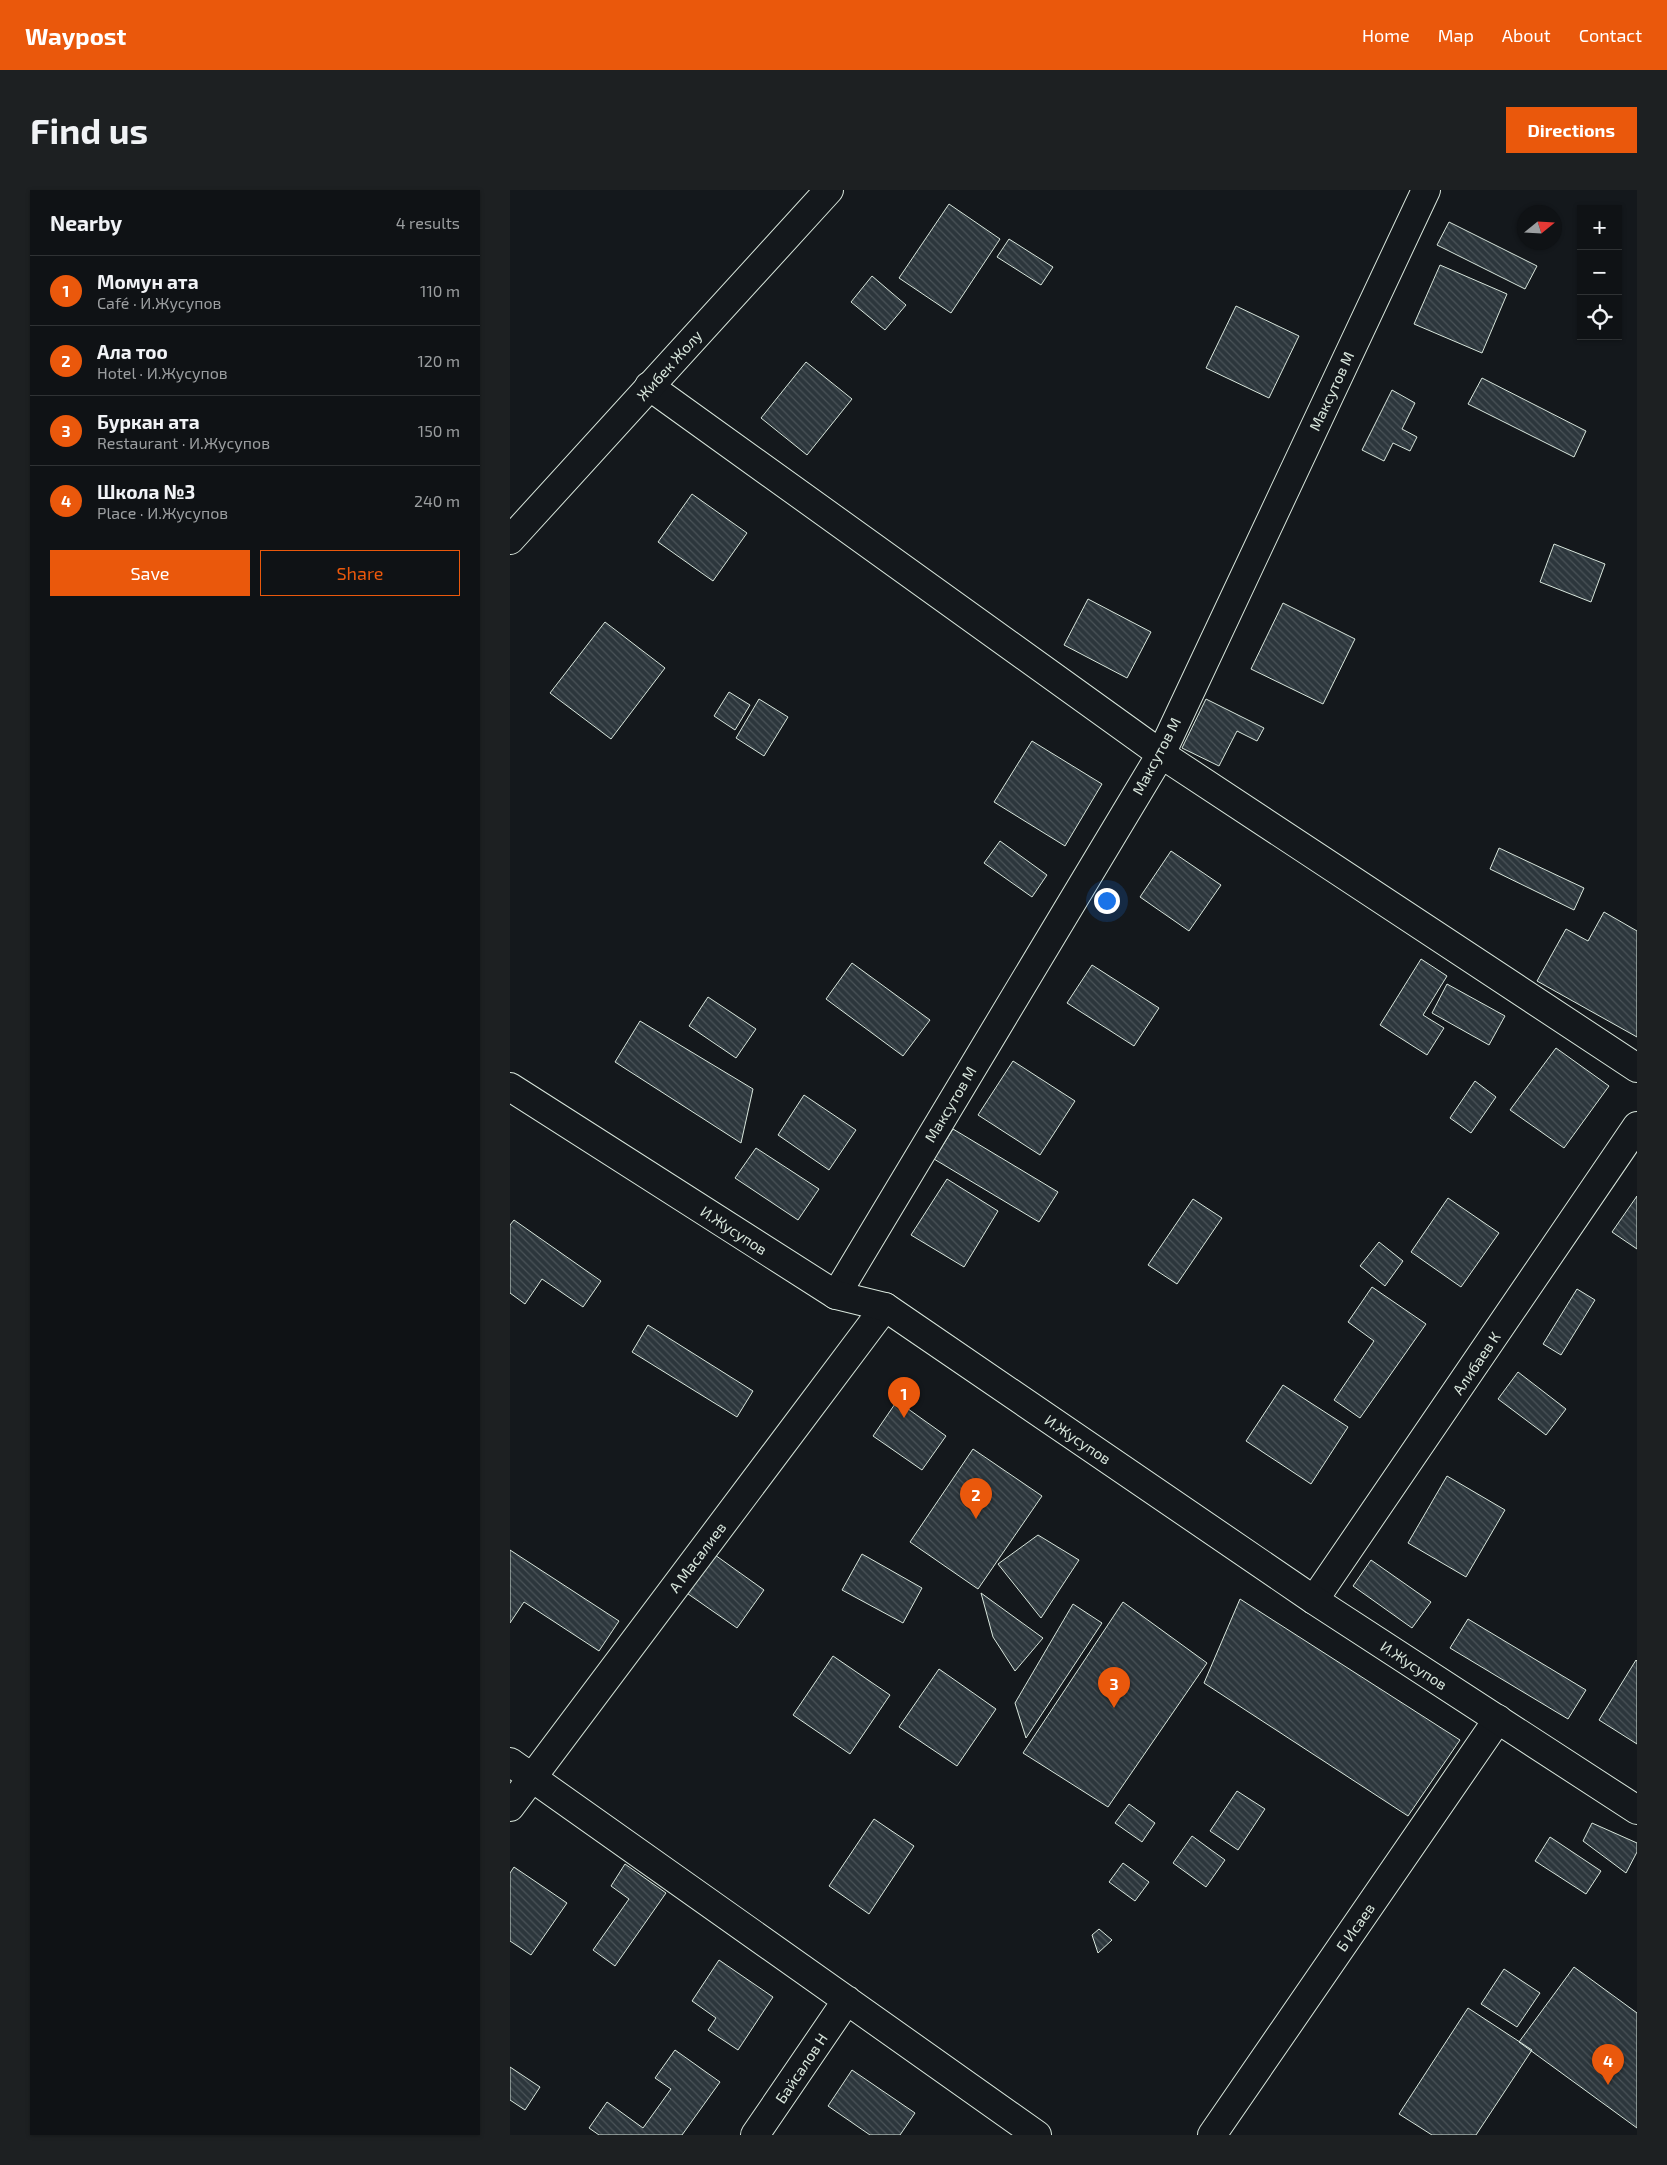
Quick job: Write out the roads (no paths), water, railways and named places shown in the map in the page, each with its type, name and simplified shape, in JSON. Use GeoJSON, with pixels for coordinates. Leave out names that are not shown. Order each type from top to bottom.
{"type":"FeatureCollection","features":[{"type":"Feature","properties":{"kind":"street","name":"Жибек Жолу"},"geometry":{"type":"LineString","coordinates":[[510,540],[829,190]]}},
{"type":"Feature","properties":{"kind":"street","name":"Максутов М"},"geometry":{"type":"LineString","coordinates":[[836,1295],[1161,754],[1426,190]]}},
{"type":"Feature","properties":{"kind":"street"},"geometry":{"type":"LineString","coordinates":[[649,386],[1161,754],[1637,1068]]}},
{"type":"Feature","properties":{"kind":"street","name":"И.Жусупов"},"geometry":{"type":"LineString","coordinates":[[510,1087],[836,1295],[885,1307],[1314,1600],[1637,1810]]}},
{"type":"Feature","properties":{"kind":"street","name":"Алибаев К"},"geometry":{"type":"LineString","coordinates":[[1314,1600],[1637,1126]]}},
{"type":"Feature","properties":{"kind":"street","name":"А Масалиев"},"geometry":{"type":"LineString","coordinates":[[510,1807],[520,1770],[885,1307]]}},
{"type":"Feature","properties":{"kind":"street","name":"Б Исаев"},"geometry":{"type":"LineString","coordinates":[[1212,2135],[1498,1720]]}},
{"type":"Feature","properties":{"kind":"street"},"geometry":{"type":"LineString","coordinates":[[520,1770],[1037,2135]]}},
{"type":"Feature","properties":{"kind":"street","name":"Байсалов Н"},"geometry":{"type":"LineString","coordinates":[[754,2135],[847,2000]]}},
{"type":"Feature","properties":{"kind":"place","name":"Момун ата"},"geometry":{"type":"Point","coordinates":[904,1418]}},
{"type":"Feature","properties":{"kind":"place","name":"Ала тоо"},"geometry":{"type":"Point","coordinates":[976,1519]}},
{"type":"Feature","properties":{"kind":"place","name":"Буркан ата"},"geometry":{"type":"Point","coordinates":[1114,1708]}},
{"type":"Feature","properties":{"kind":"place","name":"Школа №3"},"geometry":{"type":"Point","coordinates":[1608,2085]}}]}
